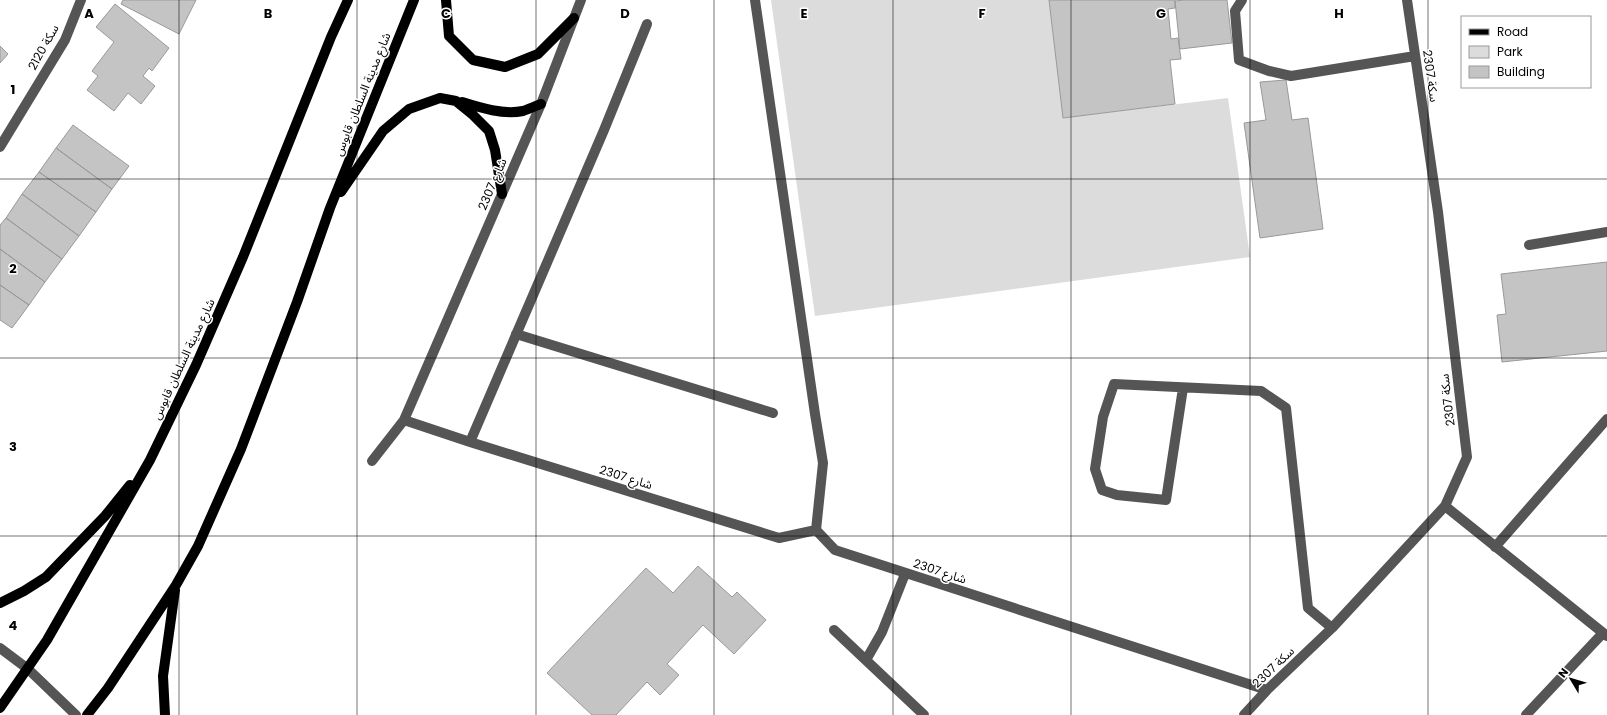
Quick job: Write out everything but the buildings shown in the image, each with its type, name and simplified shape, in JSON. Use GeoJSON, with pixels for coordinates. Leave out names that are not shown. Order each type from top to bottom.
{"type":"FeatureCollection","features":[{"type":"Feature","properties":{"kind":"main road","name":"شارع مدينة السلطان قابوس"},"geometry":{"type":"LineString","coordinates":[[0,708],[47,640],[150,460],[196,365],[243,257],[331,37],[348,0]]}},
{"type":"Feature","properties":{"kind":"main road","name":"شارع مدينة السلطان قابوس"},"geometry":{"type":"LineString","coordinates":[[88,715],[108,688],[176,585],[198,546],[241,449],[297,302],[330,208],[414,0]]}},
{"type":"Feature","properties":{"kind":"main road"},"geometry":{"type":"LineString","coordinates":[[446,0],[449,36],[473,60],[506,67],[538,54],[574,18]]}},
{"type":"Feature","properties":{"kind":"main road"},"geometry":{"type":"LineString","coordinates":[[330,208],[383,131],[409,109],[440,98],[481,108],[501,111],[523,111],[541,104]]}},
{"type":"Feature","properties":{"kind":"main road"},"geometry":{"type":"LineString","coordinates":[[456,101],[489,131],[495,150],[502,194]]}},
{"type":"Feature","properties":{"kind":"main road"},"geometry":{"type":"LineString","coordinates":[[0,603],[24,591],[46,577],[105,516],[150,460]]}},
{"type":"Feature","properties":{"kind":"main road"},"geometry":{"type":"LineString","coordinates":[[165,715],[163,676],[176,585]]}},
{"type":"Feature","properties":{"kind":"street","name":"سكة 2120"},"geometry":{"type":"LineString","coordinates":[[0,147],[64,40],[81,0]]}},
{"type":"Feature","properties":{"kind":"street","name":"2307 شارع"},"geometry":{"type":"LineString","coordinates":[[581,0],[541,104],[404,420],[779,538],[816,530],[835,550],[905,574],[1267,690]]}},
{"type":"Feature","properties":{"kind":"street"},"geometry":{"type":"LineString","coordinates":[[755,0],[823,463],[816,530]]}},
{"type":"Feature","properties":{"kind":"street"},"geometry":{"type":"LineString","coordinates":[[1242,0],[1235,11],[1239,60],[1269,71],[1291,76],[1414,56]]}},
{"type":"Feature","properties":{"kind":"street","name":"سكة 2307"},"geometry":{"type":"LineString","coordinates":[[1244,715],[1267,690],[1332,628],[1445,506],[1467,457],[1438,212],[1407,0]]}},
{"type":"Feature","properties":{"kind":"street"},"geometry":{"type":"LineString","coordinates":[[470,442],[604,130],[647,24]]}},
{"type":"Feature","properties":{"kind":"street"},"geometry":{"type":"LineString","coordinates":[[1529,245],[1607,232]]}},
{"type":"Feature","properties":{"kind":"street"},"geometry":{"type":"LineString","coordinates":[[516,334],[773,413]]}},
{"type":"Feature","properties":{"kind":"street"},"geometry":{"type":"LineString","coordinates":[[1183,388],[1166,500],[1117,495],[1102,490],[1095,469],[1103,417],[1114,384],[1261,391],[1286,408],[1308,608],[1332,628]]}},
{"type":"Feature","properties":{"kind":"street"},"geometry":{"type":"LineString","coordinates":[[1495,547],[1607,419]]}},
{"type":"Feature","properties":{"kind":"street"},"geometry":{"type":"LineString","coordinates":[[372,461],[404,420]]}},
{"type":"Feature","properties":{"kind":"street"},"geometry":{"type":"LineString","coordinates":[[1445,506],[1605,635],[1526,715]]}},
{"type":"Feature","properties":{"kind":"street"},"geometry":{"type":"LineString","coordinates":[[866,660],[882,632],[905,574]]}},
{"type":"Feature","properties":{"kind":"street"},"geometry":{"type":"LineString","coordinates":[[834,630],[924,715]]}},
{"type":"Feature","properties":{"kind":"street"},"geometry":{"type":"LineString","coordinates":[[0,648],[28,669],[76,715]]}},
{"type":"Feature","properties":{"kind":"green space"},"geometry":{"type":"Polygon","coordinates":[[[771,0],[1049,0],[1063,118],[1228,98],[1250,257],[815,316],[771,0]]]}}]}
